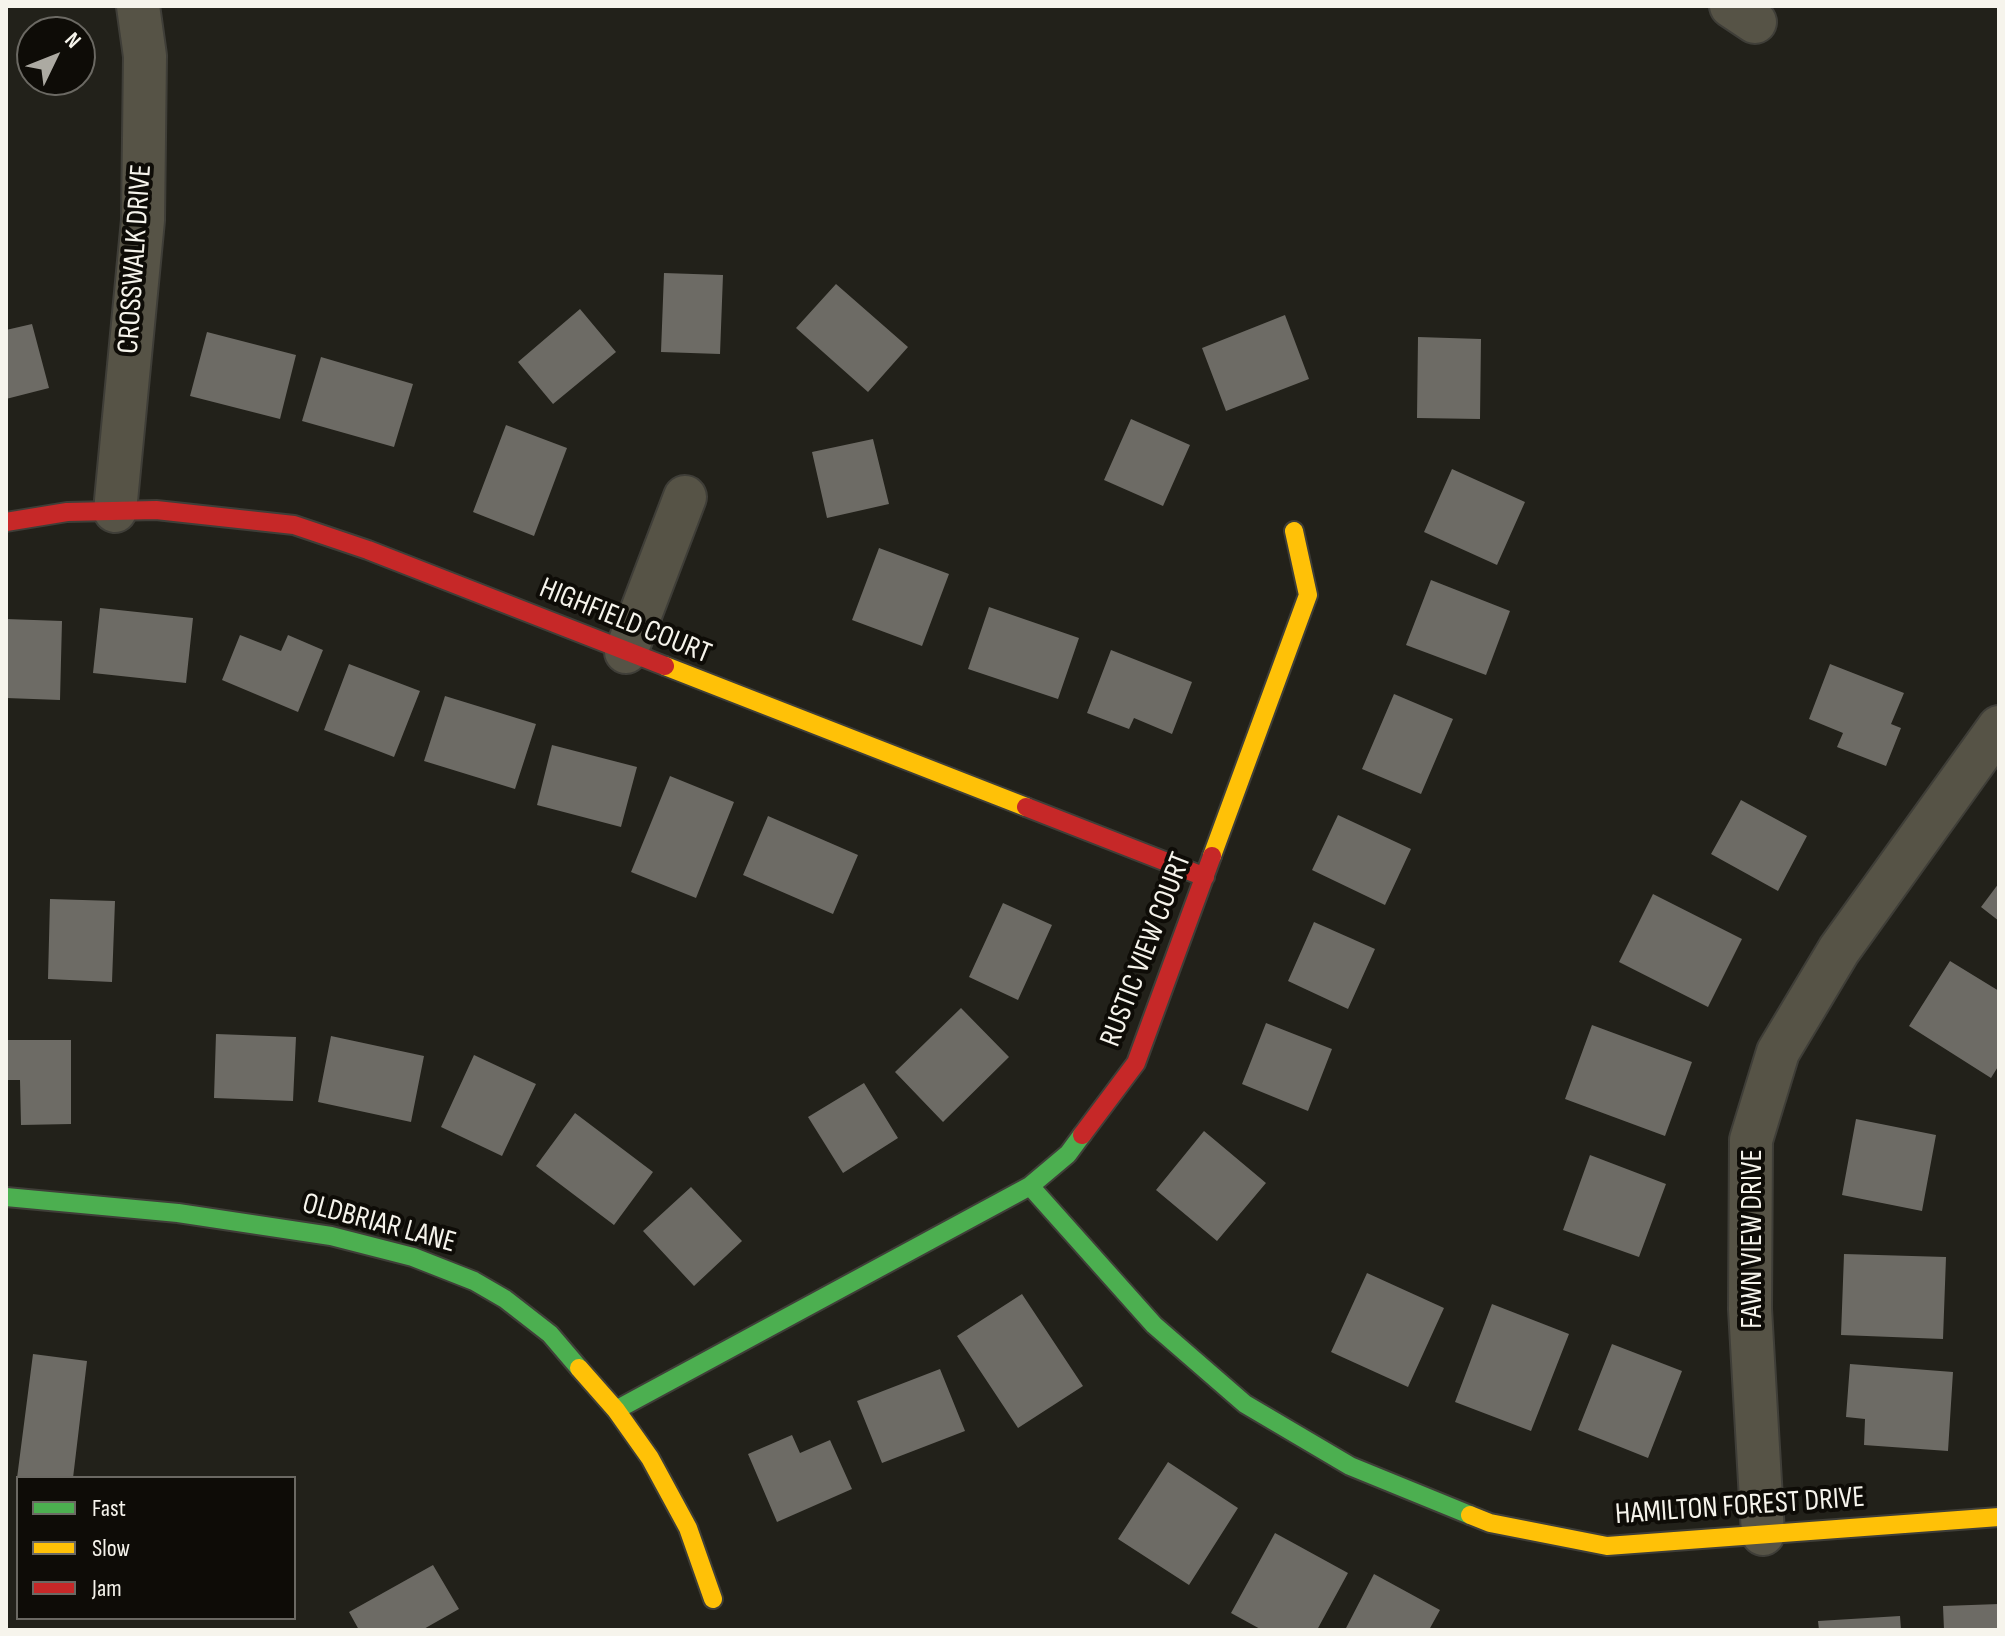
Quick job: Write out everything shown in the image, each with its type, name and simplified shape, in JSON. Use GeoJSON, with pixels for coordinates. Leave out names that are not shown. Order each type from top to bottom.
{"type":"FeatureCollection","features":[{"type":"Feature","properties":{"kind":"street","name":"CROSSWALK DRIVE"},"geometry":{"type":"LineString","coordinates":[[115,511],[143,220],[145,56],[138,6]]}},
{"type":"Feature","properties":{"kind":"street"},"geometry":{"type":"LineString","coordinates":[[626,652],[685,497]]}},
{"type":"Feature","properties":{"kind":"street","name":"HIGHFIELD COURT"},"geometry":{"type":"LineString","coordinates":[[6,522],[67,512],[115,511],[225,515],[294,525],[368,550],[1205,877]]}},
{"type":"Feature","properties":{"kind":"street","name":"RUSTIC VIEW COURT"},"geometry":{"type":"LineString","coordinates":[[616,1410],[1030,1186],[1068,1154],[1136,1063],[1308,595],[1294,531]]}},
{"type":"Feature","properties":{"kind":"street","name":"FAWN VIEW DRIVE"},"geometry":{"type":"LineString","coordinates":[[1763,1534],[1750,1309],[1751,1140],[1778,1052],[1824,976],[1999,727]]}},
{"type":"Feature","properties":{"kind":"street","name":"HAMILTON FOREST DRIVE"},"geometry":{"type":"LineString","coordinates":[[1030,1186],[1154,1325],[1245,1404],[1350,1466],[1490,1523],[1607,1546],[1999,1517]]}},
{"type":"Feature","properties":{"kind":"street","name":"OLDBRIAR LANE"},"geometry":{"type":"LineString","coordinates":[[6,1197],[54,1199],[277,1226],[413,1257],[474,1281],[505,1299],[550,1334],[616,1410],[650,1458],[688,1528],[713,1599]]}},
{"type":"Feature","properties":{"kind":"building"},"geometry":{"type":"Polygon","coordinates":[[[664,273],[723,275],[720,354],[661,352],[664,273]]]}},
{"type":"Feature","properties":{"kind":"building"},"geometry":{"type":"Polygon","coordinates":[[[836,284],[908,347],[868,392],[796,328],[836,284]]]}},
{"type":"Feature","properties":{"kind":"building"},"geometry":{"type":"Polygon","coordinates":[[[580,309],[616,352],[553,404],[518,362],[580,309]]]}},
{"type":"Feature","properties":{"kind":"building"},"geometry":{"type":"Polygon","coordinates":[[[1285,315],[1309,379],[1226,411],[1202,348],[1285,315]]]}},
{"type":"Feature","properties":{"kind":"building"},"geometry":{"type":"Polygon","coordinates":[[[32,324],[49,388],[6,399],[6,330],[32,324]]]}},
{"type":"Feature","properties":{"kind":"building"},"geometry":{"type":"Polygon","coordinates":[[[207,332],[296,355],[280,419],[190,396],[207,332]]]}},
{"type":"Feature","properties":{"kind":"building"},"geometry":{"type":"Polygon","coordinates":[[[1418,337],[1481,339],[1480,419],[1417,418],[1418,337]]]}},
{"type":"Feature","properties":{"kind":"building"},"geometry":{"type":"Polygon","coordinates":[[[321,357],[413,384],[394,447],[302,421],[321,357]]]}},
{"type":"Feature","properties":{"kind":"building"},"geometry":{"type":"Polygon","coordinates":[[[1131,419],[1190,445],[1163,506],[1104,480],[1131,419]]]}},
{"type":"Feature","properties":{"kind":"building"},"geometry":{"type":"Polygon","coordinates":[[[506,425],[567,448],[534,536],[473,512],[506,425]]]}},
{"type":"Feature","properties":{"kind":"building"},"geometry":{"type":"Polygon","coordinates":[[[873,439],[889,504],[827,518],[812,452],[873,439]]]}},
{"type":"Feature","properties":{"kind":"building"},"geometry":{"type":"Polygon","coordinates":[[[1452,469],[1525,502],[1497,565],[1424,532],[1452,469]]]}},
{"type":"Feature","properties":{"kind":"building"},"geometry":{"type":"Polygon","coordinates":[[[879,548],[949,574],[922,646],[852,620],[879,548]]]}},
{"type":"Feature","properties":{"kind":"building"},"geometry":{"type":"Polygon","coordinates":[[[1431,580],[1510,611],[1486,675],[1406,645],[1431,580]]]}},
{"type":"Feature","properties":{"kind":"building"},"geometry":{"type":"Polygon","coordinates":[[[989,607],[1079,638],[1058,699],[968,669],[989,607]]]}},
{"type":"Feature","properties":{"kind":"building"},"geometry":{"type":"Polygon","coordinates":[[[100,608],[193,618],[186,683],[93,673],[100,608]]]}},
{"type":"Feature","properties":{"kind":"building"},"geometry":{"type":"Polygon","coordinates":[[[6,619],[62,621],[60,700],[6,698],[6,619]]]}},
{"type":"Feature","properties":{"kind":"building"},"geometry":{"type":"Polygon","coordinates":[[[240,635],[281,651],[288,635],[323,650],[298,712],[222,680],[240,635]]]}},
{"type":"Feature","properties":{"kind":"building"},"geometry":{"type":"Polygon","coordinates":[[[1111,650],[1192,682],[1172,734],[1134,718],[1129,729],[1087,713],[1111,650]]]}},
{"type":"Feature","properties":{"kind":"building"},"geometry":{"type":"Polygon","coordinates":[[[349,664],[420,691],[394,757],[324,730],[349,664]]]}},
{"type":"Feature","properties":{"kind":"building"},"geometry":{"type":"Polygon","coordinates":[[[1830,664],[1904,693],[1891,724],[1901,728],[1886,766],[1837,747],[1843,733],[1809,719],[1830,664]]]}},
{"type":"Feature","properties":{"kind":"building"},"geometry":{"type":"Polygon","coordinates":[[[1394,694],[1453,719],[1421,794],[1362,769],[1394,694]]]}},
{"type":"Feature","properties":{"kind":"building"},"geometry":{"type":"Polygon","coordinates":[[[445,696],[536,724],[515,789],[424,761],[445,696]]]}},
{"type":"Feature","properties":{"kind":"building"},"geometry":{"type":"Polygon","coordinates":[[[552,745],[637,767],[621,827],[537,805],[552,745]]]}},
{"type":"Feature","properties":{"kind":"building"},"geometry":{"type":"Polygon","coordinates":[[[670,776],[734,802],[696,898],[631,872],[670,776]]]}},
{"type":"Feature","properties":{"kind":"building"},"geometry":{"type":"Polygon","coordinates":[[[1741,800],[1807,836],[1778,891],[1711,854],[1741,800]]]}},
{"type":"Feature","properties":{"kind":"building"},"geometry":{"type":"Polygon","coordinates":[[[1338,815],[1411,849],[1385,905],[1312,870],[1338,815]]]}},
{"type":"Feature","properties":{"kind":"building"},"geometry":{"type":"Polygon","coordinates":[[[768,816],[858,855],[833,914],[743,875],[768,816]]]}},
{"type":"Feature","properties":{"kind":"building"},"geometry":{"type":"Polygon","coordinates":[[[1999,883],[1999,921],[1981,907],[1999,883]]]}},
{"type":"Feature","properties":{"kind":"building"},"geometry":{"type":"Polygon","coordinates":[[[1653,894],[1742,939],[1708,1007],[1619,962],[1653,894]]]}},
{"type":"Feature","properties":{"kind":"building"},"geometry":{"type":"Polygon","coordinates":[[[50,899],[115,901],[112,982],[48,979],[50,899]]]}},
{"type":"Feature","properties":{"kind":"building"},"geometry":{"type":"Polygon","coordinates":[[[1003,903],[1052,925],[1018,1000],[969,977],[1003,903]]]}},
{"type":"Feature","properties":{"kind":"building"},"geometry":{"type":"Polygon","coordinates":[[[1314,922],[1375,949],[1348,1009],[1288,981],[1314,922]]]}},
{"type":"Feature","properties":{"kind":"building"},"geometry":{"type":"Polygon","coordinates":[[[1950,961],[1999,991],[1999,1065],[1991,1078],[1909,1026],[1950,961]]]}},
{"type":"Feature","properties":{"kind":"building"},"geometry":{"type":"Polygon","coordinates":[[[961,1008],[1009,1057],[943,1122],[895,1072],[961,1008]]]}},
{"type":"Feature","properties":{"kind":"building"},"geometry":{"type":"Polygon","coordinates":[[[1266,1023],[1332,1049],[1308,1111],[1242,1084],[1266,1023]]]}},
{"type":"Feature","properties":{"kind":"building"},"geometry":{"type":"Polygon","coordinates":[[[1592,1025],[1692,1062],[1665,1136],[1565,1099],[1592,1025]]]}},
{"type":"Feature","properties":{"kind":"building"},"geometry":{"type":"Polygon","coordinates":[[[216,1034],[296,1037],[293,1101],[214,1098],[216,1034]]]}},
{"type":"Feature","properties":{"kind":"building"},"geometry":{"type":"Polygon","coordinates":[[[331,1036],[424,1056],[411,1122],[318,1102],[331,1036]]]}},
{"type":"Feature","properties":{"kind":"building"},"geometry":{"type":"Polygon","coordinates":[[[6,1040],[71,1040],[71,1124],[21,1125],[20,1080],[6,1080],[6,1040]]]}},
{"type":"Feature","properties":{"kind":"building"},"geometry":{"type":"Polygon","coordinates":[[[474,1055],[536,1084],[502,1156],[441,1127],[474,1055]]]}},
{"type":"Feature","properties":{"kind":"building"},"geometry":{"type":"Polygon","coordinates":[[[864,1083],[898,1138],[843,1173],[808,1117],[864,1083]]]}},
{"type":"Feature","properties":{"kind":"building"},"geometry":{"type":"Polygon","coordinates":[[[575,1113],[653,1172],[614,1225],[536,1166],[575,1113]]]}},
{"type":"Feature","properties":{"kind":"building"},"geometry":{"type":"Polygon","coordinates":[[[1856,1119],[1936,1135],[1922,1211],[1842,1195],[1856,1119]]]}},
{"type":"Feature","properties":{"kind":"building"},"geometry":{"type":"Polygon","coordinates":[[[1204,1131],[1266,1183],[1217,1241],[1156,1190],[1204,1131]]]}},
{"type":"Feature","properties":{"kind":"building"},"geometry":{"type":"Polygon","coordinates":[[[1590,1155],[1666,1184],[1639,1257],[1563,1230],[1590,1155]]]}},
{"type":"Feature","properties":{"kind":"building"},"geometry":{"type":"Polygon","coordinates":[[[691,1187],[742,1241],[694,1286],[643,1231],[691,1187]]]}},
{"type":"Feature","properties":{"kind":"building"},"geometry":{"type":"Polygon","coordinates":[[[1844,1254],[1946,1257],[1943,1339],[1841,1335],[1844,1254]]]}},
{"type":"Feature","properties":{"kind":"building"},"geometry":{"type":"Polygon","coordinates":[[[1367,1273],[1444,1308],[1408,1387],[1331,1352],[1367,1273]]]}},
{"type":"Feature","properties":{"kind":"building"},"geometry":{"type":"Polygon","coordinates":[[[1022,1294],[1083,1386],[1018,1428],[957,1336],[1022,1294]]]}},
{"type":"Feature","properties":{"kind":"building"},"geometry":{"type":"Polygon","coordinates":[[[1492,1304],[1569,1334],[1531,1431],[1455,1402],[1492,1304]]]}},
{"type":"Feature","properties":{"kind":"building"},"geometry":{"type":"Polygon","coordinates":[[[1612,1344],[1682,1371],[1648,1458],[1578,1430],[1612,1344]]]}},
{"type":"Feature","properties":{"kind":"building"},"geometry":{"type":"Polygon","coordinates":[[[33,1354],[87,1361],[73,1476],[17,1476],[33,1354]]]}},
{"type":"Feature","properties":{"kind":"building"},"geometry":{"type":"Polygon","coordinates":[[[1850,1364],[1953,1372],[1948,1451],[1864,1445],[1865,1419],[1846,1417],[1850,1364]]]}},
{"type":"Feature","properties":{"kind":"building"},"geometry":{"type":"Polygon","coordinates":[[[940,1369],[965,1431],[882,1463],[857,1401],[940,1369]]]}},
{"type":"Feature","properties":{"kind":"building"},"geometry":{"type":"Polygon","coordinates":[[[792,1435],[800,1453],[830,1440],[852,1489],[777,1522],[748,1454],[792,1435]]]}},
{"type":"Feature","properties":{"kind":"building"},"geometry":{"type":"Polygon","coordinates":[[[1168,1462],[1238,1508],[1189,1585],[1118,1539],[1168,1462]]]}},
{"type":"Feature","properties":{"kind":"building"},"geometry":{"type":"Polygon","coordinates":[[[1275,1533],[1348,1573],[1317,1630],[1262,1630],[1231,1613],[1275,1533]]]}},
{"type":"Feature","properties":{"kind":"building"},"geometry":{"type":"Polygon","coordinates":[[[433,1565],[459,1609],[422,1630],[359,1630],[349,1612],[433,1565]]]}},
{"type":"Feature","properties":{"kind":"building"},"geometry":{"type":"Polygon","coordinates":[[[1374,1574],[1440,1610],[1429,1630],[1345,1630],[1374,1574]]]}},
{"type":"Feature","properties":{"kind":"building"},"geometry":{"type":"Polygon","coordinates":[[[1999,1604],[1999,1630],[1944,1630],[1943,1606],[1999,1604]]]}},
{"type":"Feature","properties":{"kind":"building"},"geometry":{"type":"Polygon","coordinates":[[[1900,1616],[1901,1630],[1819,1630],[1818,1621],[1900,1616]]]}},
{"type":"Feature","properties":{"kind":"traffic: fast"},"geometry":{"type":"LineString","coordinates":[[616,1410],[1030,1186],[1068,1154],[1082,1135]]}},
{"type":"Feature","properties":{"kind":"traffic: fast"},"geometry":{"type":"LineString","coordinates":[[1030,1186],[1154,1325],[1245,1404],[1350,1466],[1470,1515]]}},
{"type":"Feature","properties":{"kind":"traffic: fast"},"geometry":{"type":"LineString","coordinates":[[6,1197],[178,1213],[331,1236],[413,1257],[474,1281],[505,1299],[550,1334],[579,1368]]}},
{"type":"Feature","properties":{"kind":"traffic: slow"},"geometry":{"type":"LineString","coordinates":[[1212,856],[1308,595],[1294,531]]}},
{"type":"Feature","properties":{"kind":"traffic: slow"},"geometry":{"type":"LineString","coordinates":[[665,666],[1026,807]]}},
{"type":"Feature","properties":{"kind":"traffic: slow"},"geometry":{"type":"LineString","coordinates":[[579,1368],[616,1410],[650,1458],[688,1528],[713,1599]]}},
{"type":"Feature","properties":{"kind":"traffic: slow"},"geometry":{"type":"LineString","coordinates":[[1470,1515],[1490,1523],[1607,1546],[1999,1517]]}},
{"type":"Feature","properties":{"kind":"traffic: jam"},"geometry":{"type":"LineString","coordinates":[[6,522],[67,512],[156,510],[294,525],[368,550],[665,666]]}},
{"type":"Feature","properties":{"kind":"traffic: jam"},"geometry":{"type":"LineString","coordinates":[[1026,807],[1205,877]]}},
{"type":"Feature","properties":{"kind":"traffic: jam"},"geometry":{"type":"LineString","coordinates":[[1082,1135],[1136,1063],[1212,856]]}}]}
